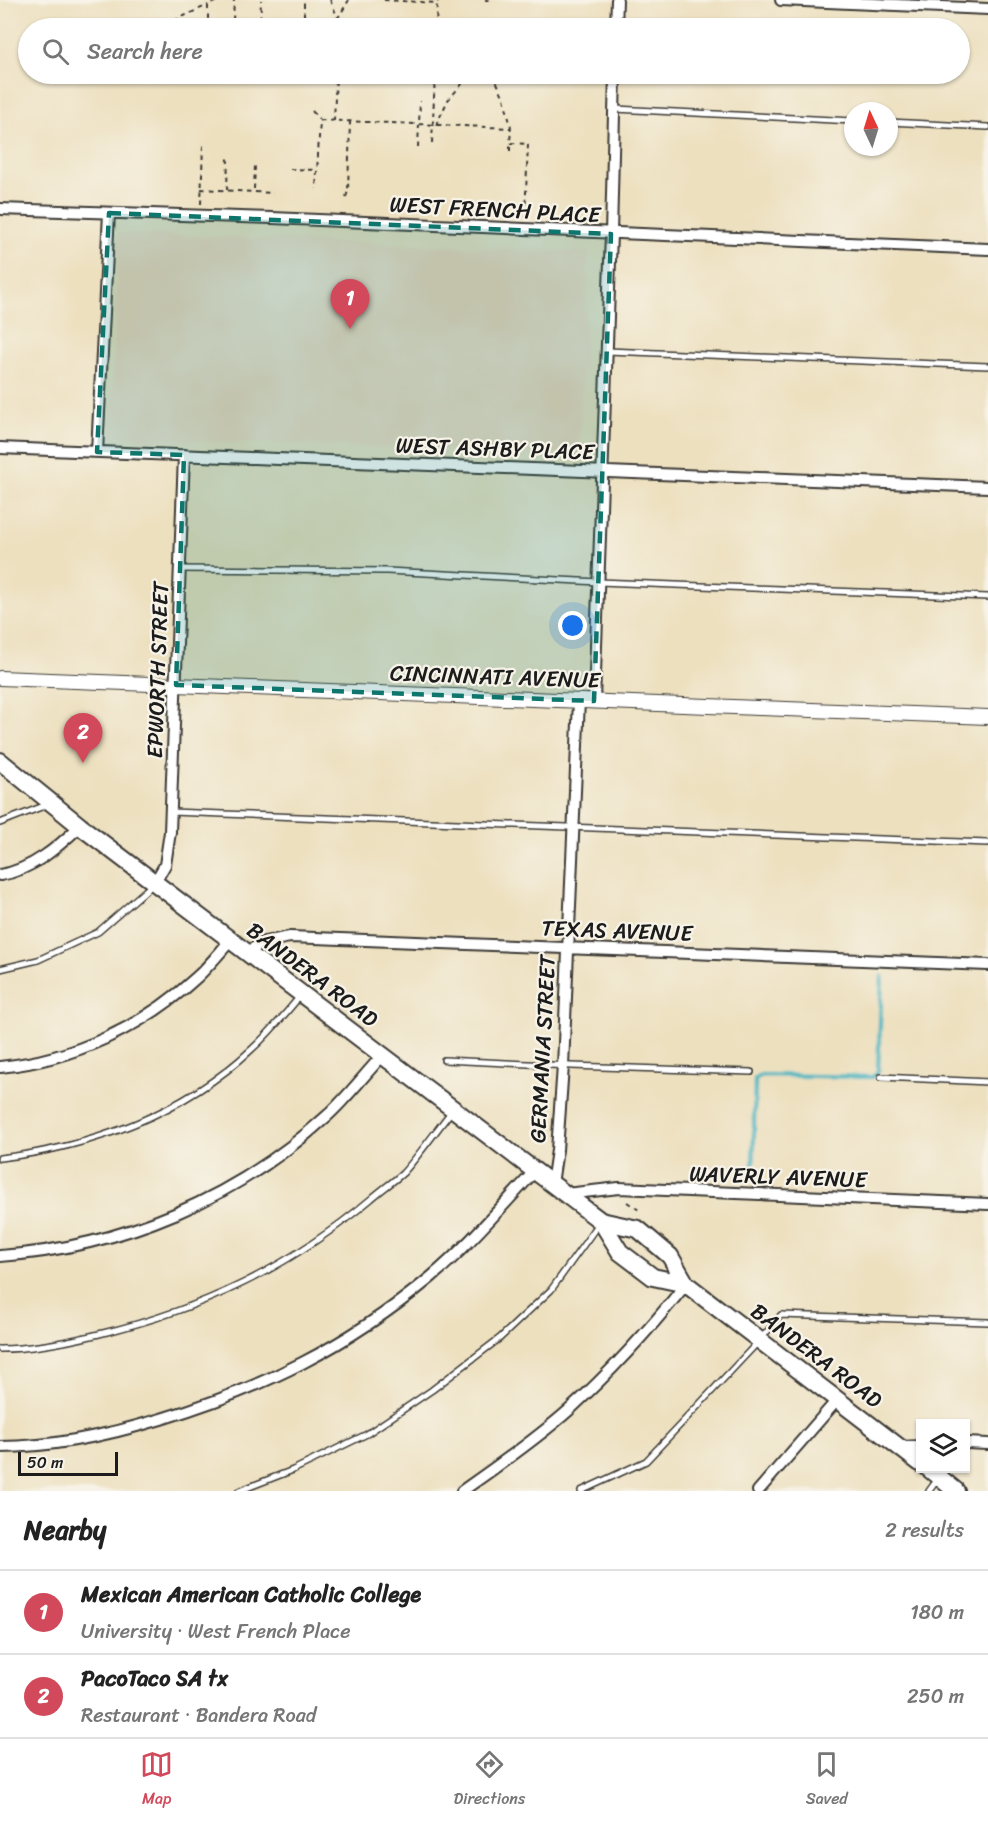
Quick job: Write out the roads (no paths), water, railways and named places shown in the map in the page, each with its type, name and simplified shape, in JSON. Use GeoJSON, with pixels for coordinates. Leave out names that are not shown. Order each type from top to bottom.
{"type":"FeatureCollection","features":[{"type":"Feature","properties":{"kind":"main road","name":"BANDERA ROAD"},"geometry":{"type":"LineString","coordinates":[[7,769],[601,1221],[620,1252],[653,1277],[686,1284]]}},
{"type":"Feature","properties":{"kind":"main road","name":"BANDERA ROAD"},"geometry":{"type":"LineString","coordinates":[[601,1221],[638,1229],[670,1256],[686,1284],[916,1459]]}},
{"type":"Feature","properties":{"kind":"main road"},"geometry":{"type":"LineString","coordinates":[[932,1479],[956,1491]]}},
{"type":"Feature","properties":{"kind":"street"},"geometry":{"type":"LineString","coordinates":[[616,18],[617,0]]}},
{"type":"Feature","properties":{"kind":"street"},"geometry":{"type":"LineString","coordinates":[[781,0],[988,9]]}},
{"type":"Feature","properties":{"kind":"street"},"geometry":{"type":"LineString","coordinates":[[594,701],[615,84]]}},
{"type":"Feature","properties":{"kind":"street","name":"WEST FRENCH PLACE"},"geometry":{"type":"LineString","coordinates":[[0,209],[988,249]]}},
{"type":"Feature","properties":{"kind":"street"},"geometry":{"type":"LineString","coordinates":[[97,452],[109,213]]}},
{"type":"Feature","properties":{"kind":"street","name":"WEST ASHBY PLACE"},"geometry":{"type":"LineString","coordinates":[[0,448],[988,487]]}},
{"type":"Feature","properties":{"kind":"street","name":"EPWORTH STREET"},"geometry":{"type":"LineString","coordinates":[[155,882],[168,855],[171,812],[184,455]]}},
{"type":"Feature","properties":{"kind":"street","name":"CINCINNATI AVENUE"},"geometry":{"type":"LineString","coordinates":[[0,678],[988,717]]}},
{"type":"Feature","properties":{"kind":"street","name":"GERMANIA STREET"},"geometry":{"type":"LineString","coordinates":[[552,1184],[557,1150],[563,1066],[579,700]]}},
{"type":"Feature","properties":{"kind":"street"},"geometry":{"type":"LineString","coordinates":[[0,876],[18,870],[57,848],[80,826]]}},
{"type":"Feature","properties":{"kind":"street","name":"TEXAS AVENUE"},"geometry":{"type":"LineString","coordinates":[[246,952],[264,942],[290,937],[988,965]]}},
{"type":"Feature","properties":{"kind":"street"},"geometry":{"type":"LineString","coordinates":[[0,1067],[59,1055],[112,1036],[136,1023],[168,1002],[198,976],[231,940]]}},
{"type":"Feature","properties":{"kind":"street"},"geometry":{"type":"LineString","coordinates":[[0,1256],[88,1244],[141,1228],[192,1208],[241,1181],[286,1150],[328,1115],[383,1055]]}},
{"type":"Feature","properties":{"kind":"street"},"geometry":{"type":"LineString","coordinates":[[0,1447],[67,1442],[145,1424],[216,1403],[284,1374],[357,1332],[432,1276],[464,1246],[535,1171]]}},
{"type":"Feature","properties":{"kind":"street","name":"WAVERLY AVENUE"},"geometry":{"type":"LineString","coordinates":[[566,1194],[619,1188],[988,1204]]}},
{"type":"Feature","properties":{"kind":"street"},"geometry":{"type":"LineString","coordinates":[[462,1491],[567,1412],[630,1350],[686,1284]]}},
{"type":"Feature","properties":{"kind":"street"},"geometry":{"type":"LineString","coordinates":[[758,1491],[838,1399]]}},
{"type":"Feature","properties":{"kind":"street"},"geometry":{"type":"LineString","coordinates":[[970,1443],[988,1444]]}},
{"type":"Feature","properties":{"kind":"street"},"geometry":{"type":"LineString","coordinates":[[902,1447],[916,1446]]}},
{"type":"Feature","properties":{"kind":"lane"},"geometry":{"type":"LineString","coordinates":[[614,109],[844,120]]}},
{"type":"Feature","properties":{"kind":"lane"},"geometry":{"type":"LineString","coordinates":[[898,122],[988,127]]}},
{"type":"Feature","properties":{"kind":"lane"},"geometry":{"type":"LineString","coordinates":[[607,351],[988,366]]}},
{"type":"Feature","properties":{"kind":"lane"},"geometry":{"type":"LineString","coordinates":[[180,568],[387,571],[599,582],[988,597]]}},
{"type":"Feature","properties":{"kind":"lane"},"geometry":{"type":"LineString","coordinates":[[0,823],[51,803]]}},
{"type":"Feature","properties":{"kind":"lane"},"geometry":{"type":"LineString","coordinates":[[171,812],[988,843]]}},
{"type":"Feature","properties":{"kind":"lane"},"geometry":{"type":"LineString","coordinates":[[0,969],[38,960],[99,932],[155,882]]}},
{"type":"Feature","properties":{"kind":"lane"},"geometry":{"type":"LineString","coordinates":[[0,1158],[39,1153],[101,1137],[142,1122],[174,1105],[219,1076],[252,1050],[302,994]]}},
{"type":"Feature","properties":{"kind":"lane"},"geometry":{"type":"LineString","coordinates":[[444,1060],[751,1072]]}},
{"type":"Feature","properties":{"kind":"lane"},"geometry":{"type":"LineString","coordinates":[[881,1077],[988,1082]]}},
{"type":"Feature","properties":{"kind":"lane"},"geometry":{"type":"LineString","coordinates":[[0,1349],[67,1342],[125,1328],[189,1308],[274,1268],[322,1238],[402,1173],[454,1109]]}},
{"type":"Feature","properties":{"kind":"lane"},"geometry":{"type":"LineString","coordinates":[[239,1491],[294,1470],[367,1434],[432,1390],[500,1338],[550,1290],[601,1221]]}},
{"type":"Feature","properties":{"kind":"lane"},"geometry":{"type":"LineString","coordinates":[[581,1491],[646,1461],[781,1315],[988,1322]]}},
{"type":"Feature","properties":{"kind":"waterway"},"geometry":{"type":"LineString","coordinates":[[753,1175],[755,1079],[761,1075],[873,1077],[878,1071],[882,976]]}},
{"type":"Feature","properties":{"kind":"place","name":"Mexican American Catholic College"},"geometry":{"type":"Point","coordinates":[350,329]}},
{"type":"Feature","properties":{"kind":"place","name":"PacoTaco SA tx"},"geometry":{"type":"Point","coordinates":[83,763]}}]}
